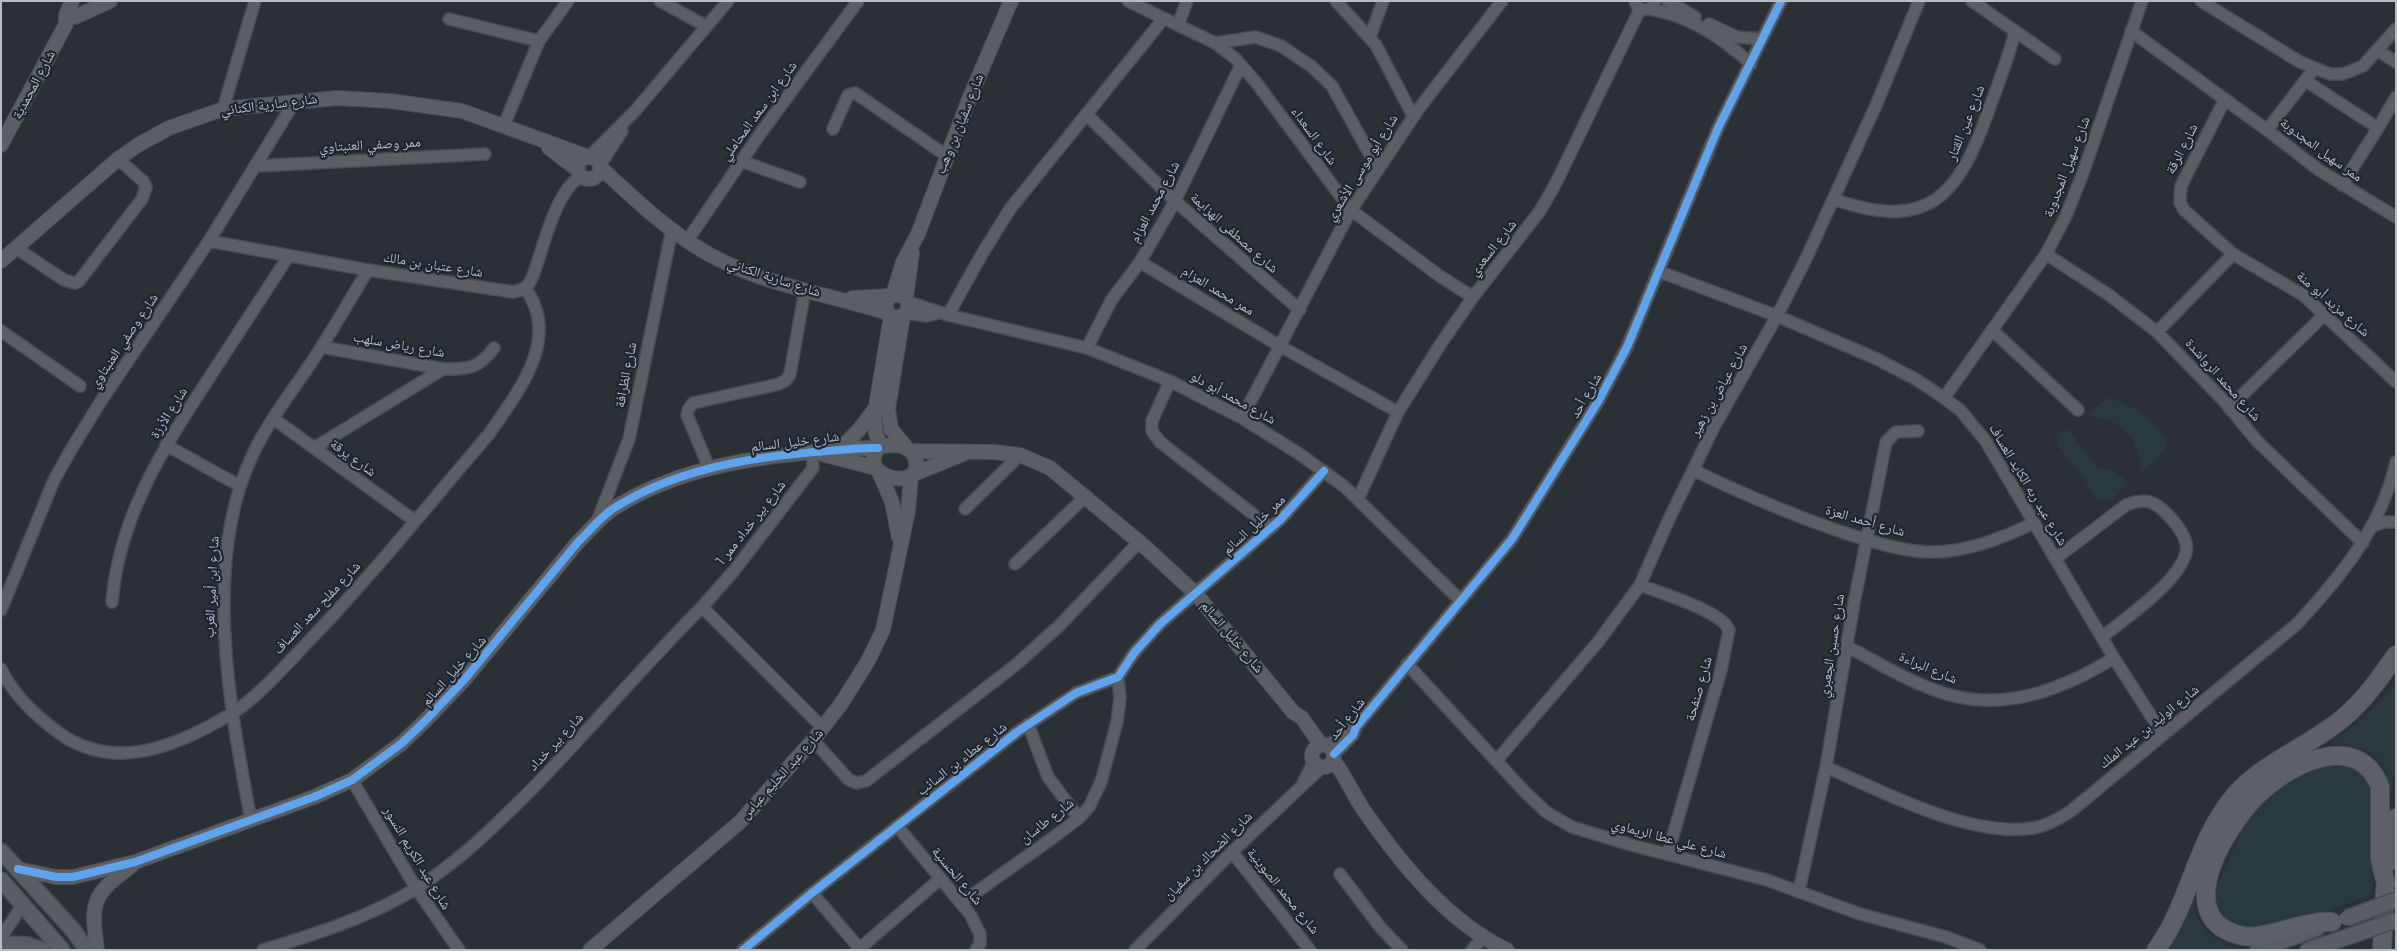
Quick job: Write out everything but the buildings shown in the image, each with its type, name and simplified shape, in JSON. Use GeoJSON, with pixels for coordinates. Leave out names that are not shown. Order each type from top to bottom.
{"type":"FeatureCollection","features":[{"type":"Feature","properties":{"kind":"main road"},"geometry":{"type":"LineString","coordinates":[[2156,950],[2167,933],[2197,860],[2221,812],[2256,775],[2342,719],[2369,691],[2396,655]]}},
{"type":"Feature","properties":{"kind":"main road"},"geometry":{"type":"LineString","coordinates":[[2340,920],[2311,923],[2251,936],[2243,936],[2227,929],[2213,919],[2208,912],[2205,901],[2205,889],[2222,843],[2246,808],[2262,790],[2279,777],[2316,758],[2327,756],[2350,757],[2369,769],[2377,778],[2380,787],[2380,859],[2386,884]]}},
{"type":"Feature","properties":{"kind":"main road"},"geometry":{"type":"LineString","coordinates":[[2382,950],[2386,884],[2396,818]]}},
{"type":"Feature","properties":{"kind":"main road"},"geometry":{"type":"LineString","coordinates":[[1,852],[73,930],[87,950]]}},
{"type":"Feature","properties":{"kind":"main road"},"geometry":{"type":"LineString","coordinates":[[1,880],[62,950]]}},
{"type":"Feature","properties":{"kind":"main road"},"geometry":{"type":"LineString","coordinates":[[2258,950],[2396,900]]}},
{"type":"Feature","properties":{"kind":"main road"},"geometry":{"type":"LineString","coordinates":[[2308,950],[2396,920]]}},
{"type":"Feature","properties":{"kind":"main road"},"geometry":{"type":"LineString","coordinates":[[1,944],[28,944],[42,950]]}},
{"type":"Feature","properties":{"kind":"street","name":"شارع المحمدية"},"geometry":{"type":"LineString","coordinates":[[70,21],[66,14],[72,1]]}},
{"type":"Feature","properties":{"kind":"street","name":"شارع المحمدية"},"geometry":{"type":"LineString","coordinates":[[1,145],[83,1]]}},
{"type":"Feature","properties":{"kind":"street"},"geometry":{"type":"LineString","coordinates":[[70,21],[110,1]]}},
{"type":"Feature","properties":{"kind":"street"},"geometry":{"type":"LineString","coordinates":[[223,109],[255,1]]}},
{"type":"Feature","properties":{"kind":"street"},"geometry":{"type":"LineString","coordinates":[[504,125],[539,41],[568,1]]}},
{"type":"Feature","properties":{"kind":"street"},"geometry":{"type":"LineString","coordinates":[[660,1],[706,26]]}},
{"type":"Feature","properties":{"kind":"street"},"geometry":{"type":"LineString","coordinates":[[525,288],[532,280],[549,229],[565,192],[574,180],[590,167],[728,1]]}},
{"type":"Feature","properties":{"kind":"street","name":"شارع ابن سعد المحاملي"},"geometry":{"type":"LineString","coordinates":[[687,241],[742,161],[858,1]]}},
{"type":"Feature","properties":{"kind":"street","name":"شارع سفيان بن وهب"},"geometry":{"type":"LineString","coordinates":[[898,306],[903,262],[912,247],[947,156],[1011,1]]}},
{"type":"Feature","properties":{"kind":"street","name":"شارع السعداء"},"geometry":{"type":"LineString","coordinates":[[1128,1],[1216,43],[1241,65],[1350,210],[1441,277],[1474,298]]}},
{"type":"Feature","properties":{"kind":"street"},"geometry":{"type":"LineString","coordinates":[[1178,25],[1186,1]]}},
{"type":"Feature","properties":{"kind":"street"},"geometry":{"type":"LineString","coordinates":[[1336,1],[1370,37],[1381,54],[1413,116]]}},
{"type":"Feature","properties":{"kind":"street"},"geometry":{"type":"LineString","coordinates":[[1370,37],[1383,1]]}},
{"type":"Feature","properties":{"kind":"street","name":"شارع أبو موسى الأشعري"},"geometry":{"type":"LineString","coordinates":[[1242,418],[1300,310],[1350,210],[1413,116],[1502,1]]}},
{"type":"Feature","properties":{"kind":"street"},"geometry":{"type":"LineString","coordinates":[[1668,1],[1731,35],[1762,38]]}},
{"type":"Feature","properties":{"kind":"street","name":"شارع أحد"},"geometry":{"type":"LineString","coordinates":[[1324,756],[1353,734],[1356,727],[1407,664],[1512,539],[1600,400],[1627,347],[1718,128],[1781,1]]}},
{"type":"Feature","properties":{"kind":"street","name":"شارع عياض بن زهير"},"geometry":{"type":"LineString","coordinates":[[1496,761],[1598,642],[1640,585],[1693,470],[1777,316],[1833,199],[1901,49],[1919,1]]}},
{"type":"Feature","properties":{"kind":"street"},"geometry":{"type":"LineString","coordinates":[[1972,1],[2055,59]]}},
{"type":"Feature","properties":{"kind":"street","name":"شارع سهيل المجدوبة"},"geometry":{"type":"LineString","coordinates":[[1944,398],[2046,254],[2066,216],[2084,173],[2142,1]]}},
{"type":"Feature","properties":{"kind":"street"},"geometry":{"type":"LineString","coordinates":[[2201,1],[2314,69],[2330,74],[2354,71],[2363,66],[2396,29]]}},
{"type":"Feature","properties":{"kind":"street"},"geometry":{"type":"LineString","coordinates":[[1641,4],[1696,24],[1728,44],[1750,64]]}},
{"type":"Feature","properties":{"kind":"street","name":"شارع السعدي"},"geometry":{"type":"LineString","coordinates":[[1358,499],[1398,412],[1474,298],[1540,212],[1557,181],[1641,4]]}},
{"type":"Feature","properties":{"kind":"street"},"geometry":{"type":"LineString","coordinates":[[944,314],[1010,209],[1164,18]]}},
{"type":"Feature","properties":{"kind":"street"},"geometry":{"type":"LineString","coordinates":[[450,19],[539,41]]}},
{"type":"Feature","properties":{"kind":"street"},"geometry":{"type":"LineString","coordinates":[[2131,31],[2267,130]]}},
{"type":"Feature","properties":{"kind":"street","name":"شارع عين القتار"},"geometry":{"type":"LineString","coordinates":[[1833,199],[1863,208],[1900,212],[1927,205],[1950,189],[1962,174],[1979,138],[2006,66],[2015,32]]}},
{"type":"Feature","properties":{"kind":"street"},"geometry":{"type":"LineString","coordinates":[[1216,43],[1239,38],[1256,37],[1281,46],[1311,66],[1332,86],[1378,169]]}},
{"type":"Feature","properties":{"kind":"street"},"geometry":{"type":"LineString","coordinates":[[2377,50],[2396,62]]}},
{"type":"Feature","properties":{"kind":"street","name":"شارع محمد العزام"},"geometry":{"type":"LineString","coordinates":[[1087,348],[1112,299],[1140,262],[1175,201],[1241,65]]}},
{"type":"Feature","properties":{"kind":"street","name":"ممر سهيل المجدوبة"},"geometry":{"type":"LineString","coordinates":[[2314,69],[2267,130],[2342,185],[2396,217]]}},
{"type":"Feature","properties":{"kind":"street"},"geometry":{"type":"LineString","coordinates":[[2306,81],[2378,128]]}},
{"type":"Feature","properties":{"kind":"street"},"geometry":{"type":"LineString","coordinates":[[833,129],[848,95],[855,93],[947,156]]}},
{"type":"Feature","properties":{"kind":"street"},"geometry":{"type":"LineString","coordinates":[[2342,185],[2396,97]]}},
{"type":"Feature","properties":{"kind":"street","name":"شارع سارية الكناني"},"geometry":{"type":"LineString","coordinates":[[6,255],[118,159],[138,145],[169,128],[223,109],[337,98],[390,101],[456,110],[504,125],[541,141],[590,167],[687,241],[735,267],[805,290],[844,299],[898,306]]}},
{"type":"Feature","properties":{"kind":"street","name":"شارع الرقة"},"geometry":{"type":"LineString","coordinates":[[2225,99],[2181,186],[2179,194],[2184,210],[2233,254]]}},
{"type":"Feature","properties":{"kind":"street","name":"شارع وصفي العنبتاوي"},"geometry":{"type":"LineString","coordinates":[[1,610],[54,480],[101,401],[257,166],[295,101]]}},
{"type":"Feature","properties":{"kind":"street","name":"شارع مصطفى الهزايمة"},"geometry":{"type":"LineString","coordinates":[[1086,114],[1175,201],[1300,310]]}},
{"type":"Feature","properties":{"kind":"street","name":"ممر وصفي العنبتاوي"},"geometry":{"type":"LineString","coordinates":[[257,166],[485,154]]}},
{"type":"Feature","properties":{"kind":"street"},"geometry":{"type":"LineString","coordinates":[[6,255],[64,280],[75,283],[78,281],[136,207],[145,192],[143,180],[118,159]]}},
{"type":"Feature","properties":{"kind":"street"},"geometry":{"type":"LineString","coordinates":[[742,161],[800,182]]}},
{"type":"Feature","properties":{"kind":"street","name":"شارع الظرافة"},"geometry":{"type":"LineString","coordinates":[[596,522],[629,439],[672,229]]}},
{"type":"Feature","properties":{"kind":"street","name":"شارع عتبان بن مالك"},"geometry":{"type":"LineString","coordinates":[[209,241],[368,270],[506,292],[525,288]]}},
{"type":"Feature","properties":{"kind":"street","name":"شارع محمد الرواشدة"},"geometry":{"type":"LineString","coordinates":[[2046,254],[2131,310],[2157,332],[2263,447],[2363,543]]}},
{"type":"Feature","properties":{"kind":"street"},"geometry":{"type":"LineString","coordinates":[[2157,332],[2233,254]]}},
{"type":"Feature","properties":{"kind":"street","name":"شارع مزيد أبو منة"},"geometry":{"type":"LineString","coordinates":[[2233,254],[2287,284],[2325,314],[2396,382]]}},
{"type":"Feature","properties":{"kind":"street","name":"شارع الأرزة"},"geometry":{"type":"LineString","coordinates":[[112,602],[119,550],[130,520],[166,445],[288,256]]}},
{"type":"Feature","properties":{"kind":"street","name":"ممر محمد العزام"},"geometry":{"type":"LineString","coordinates":[[1140,262],[1280,346],[1398,412]]}},
{"type":"Feature","properties":{"kind":"street","name":"شارع ابن أمير الغرب"},"geometry":{"type":"LineString","coordinates":[[251,820],[232,713],[225,654],[224,623],[227,552],[240,486],[252,455],[322,347],[368,270]]}},
{"type":"Feature","properties":{"kind":"street","name":"شارع عبد ربه الكايد العساف"},"geometry":{"type":"LineString","coordinates":[[1658,271],[1777,316],[1877,359],[1944,398],[1960,410],[1985,440],[2114,658],[2163,735]]}},
{"type":"Feature","properties":{"kind":"street","name":"شارع مفلح سعد العساف"},"geometry":{"type":"LineString","coordinates":[[1,669],[32,712],[49,726],[68,740],[93,750],[110,754],[157,748],[232,713],[277,674],[340,609],[488,434],[530,369],[540,338],[536,308],[525,288]]}},
{"type":"Feature","properties":{"kind":"street"},"geometry":{"type":"LineString","coordinates":[[709,468],[687,415],[688,410],[693,403],[779,384],[786,380],[790,374],[805,290]]}},
{"type":"Feature","properties":{"kind":"street"},"geometry":{"type":"LineString","coordinates":[[898,306],[888,409],[891,429],[915,456],[917,465],[913,475],[895,478],[877,470],[873,459],[880,447],[874,424],[875,408],[898,306]]}},
{"type":"Feature","properties":{"kind":"street","name":"شارع محمد أبو دلو"},"geometry":{"type":"LineString","coordinates":[[898,306],[927,316],[944,314],[1087,348],[1170,381],[1242,418],[1324,471],[1358,499],[1461,601]]}},
{"type":"Feature","properties":{"kind":"street"},"geometry":{"type":"LineString","coordinates":[[2229,408],[2325,314]]}},
{"type":"Feature","properties":{"kind":"street"},"geometry":{"type":"LineString","coordinates":[[1992,330],[2078,410]]}},
{"type":"Feature","properties":{"kind":"street"},"geometry":{"type":"LineString","coordinates":[[1,331],[80,386]]}},
{"type":"Feature","properties":{"kind":"street","name":"شارع رياض سلهب"},"geometry":{"type":"LineString","coordinates":[[322,347],[444,369],[466,369],[475,366],[485,359],[494,348]]}},
{"type":"Feature","properties":{"kind":"street"},"geometry":{"type":"LineString","coordinates":[[314,448],[444,369]]}},
{"type":"Feature","properties":{"kind":"street"},"geometry":{"type":"LineString","coordinates":[[1170,381],[1152,421],[1151,427],[1155,436],[1271,528]]}},
{"type":"Feature","properties":{"kind":"street"},"geometry":{"type":"LineString","coordinates":[[840,449],[854,436],[875,408]]}},
{"type":"Feature","properties":{"kind":"street","name":"شارع يرقة"},"geometry":{"type":"LineString","coordinates":[[274,419],[415,521]]}},
{"type":"Feature","properties":{"kind":"street","name":"شارع حسين الجعبري"},"geometry":{"type":"LineString","coordinates":[[1799,891],[1826,767],[1846,646],[1886,442],[1896,432],[1918,431]]}},
{"type":"Feature","properties":{"kind":"street"},"geometry":{"type":"LineString","coordinates":[[166,445],[240,486]]}},
{"type":"Feature","properties":{"kind":"street"},"geometry":{"type":"LineString","coordinates":[[880,447],[908,449]]}},
{"type":"Feature","properties":{"kind":"street","name":"شارع خليل السالم"},"geometry":{"type":"LineString","coordinates":[[18,869],[33,874],[73,876],[135,862],[251,820],[352,780],[402,743],[425,721],[464,680],[596,522],[612,510],[645,493],[694,472],[709,468],[774,456],[880,447]]}},
{"type":"Feature","properties":{"kind":"street","name":"شارع خليل السالم"},"geometry":{"type":"LineString","coordinates":[[908,449],[966,453],[994,452],[1020,455],[1046,466],[1086,496],[1196,594],[1293,712],[1296,721],[1324,756],[1347,790],[1354,794],[1379,831],[1415,875],[1455,916],[1482,938],[1507,950]]}},
{"type":"Feature","properties":{"kind":"street","name":"شارع خليل السالم"},"geometry":{"type":"LineString","coordinates":[[814,452],[877,470]]}},
{"type":"Feature","properties":{"kind":"street","name":"شارع بير خداد ممر 1"},"geometry":{"type":"LineString","coordinates":[[702,607],[733,572],[813,468],[814,452]]}},
{"type":"Feature","properties":{"kind":"street","name":"شارع خليل السالم"},"geometry":{"type":"LineString","coordinates":[[913,475],[966,453]]}},
{"type":"Feature","properties":{"kind":"street"},"geometry":{"type":"LineString","coordinates":[[965,509],[1020,455]]}},
{"type":"Feature","properties":{"kind":"street","name":"شارع الوليد بن عبد الملك"},"geometry":{"type":"LineString","coordinates":[[1826,767],[1942,815],[1972,823],[2020,829],[2050,823],[2071,811],[2296,624],[2363,543],[2383,504],[2396,462]]}},
{"type":"Feature","properties":{"kind":"street","name":"شارع عبد الحليم عباس"},"geometry":{"type":"LineString","coordinates":[[877,470],[894,510],[901,548]]}},
{"type":"Feature","properties":{"kind":"street","name":"شارع أحمد العزة"},"geometry":{"type":"LineString","coordinates":[[1693,470],[1775,508],[1866,540],[1931,552],[1953,551],[1994,539],[2034,522]]}},
{"type":"Feature","properties":{"kind":"street","name":"ممر خليل السالم"},"geometry":{"type":"LineString","coordinates":[[1196,594],[1292,508],[1324,471]]}},
{"type":"Feature","properties":{"kind":"street","name":"شارع عبد الحليم عباس"},"geometry":{"type":"LineString","coordinates":[[590,950],[740,822],[813,740],[848,693],[879,641],[889,610],[913,475]]}},
{"type":"Feature","properties":{"kind":"street"},"geometry":{"type":"LineString","coordinates":[[1015,564],[1086,496]]}},
{"type":"Feature","properties":{"kind":"street"},"geometry":{"type":"LineString","coordinates":[[2055,559],[2126,505],[2140,500],[2151,502],[2164,511],[2178,526],[2186,544],[2181,567],[2155,594],[2102,637]]}},
{"type":"Feature","properties":{"kind":"street"},"geometry":{"type":"LineString","coordinates":[[2383,504],[2396,522]]}},
{"type":"Feature","properties":{"kind":"street"},"geometry":{"type":"LineString","coordinates":[[2373,526],[2384,522],[2396,522]]}},
{"type":"Feature","properties":{"kind":"street"},"geometry":{"type":"LineString","coordinates":[[813,740],[850,780],[857,783],[866,781],[1025,657],[1059,626],[1139,542]]}},
{"type":"Feature","properties":{"kind":"street","name":"شارع صنفحة"},"geometry":{"type":"LineString","coordinates":[[1640,585],[1711,614],[1725,622],[1729,630],[1721,670],[1668,854]]}},
{"type":"Feature","properties":{"kind":"street"},"geometry":{"type":"LineString","coordinates":[[1118,677],[1142,643],[1160,624],[1196,594]]}},
{"type":"Feature","properties":{"kind":"street"},"geometry":{"type":"LineString","coordinates":[[702,607],[823,728]]}},
{"type":"Feature","properties":{"kind":"street","name":"شارع بير خداد"},"geometry":{"type":"LineString","coordinates":[[263,950],[320,933],[416,888],[451,864],[516,805],[702,607]]}},
{"type":"Feature","properties":{"kind":"street","name":"شارع البراءة"},"geometry":{"type":"LineString","coordinates":[[1846,646],[1934,690],[1953,696],[1982,700],[2017,698],[2042,693],[2081,677],[2114,658]]}},
{"type":"Feature","properties":{"kind":"street","name":"شارع علي عطا الريماوي"},"geometry":{"type":"LineString","coordinates":[[1407,664],[1496,761],[1546,812],[1572,827],[1623,843],[1799,891],[1860,914],[1946,937],[1980,950]]}},
{"type":"Feature","properties":{"kind":"street","name":"شارع عطاء بن السائب"},"geometry":{"type":"LineString","coordinates":[[742,950],[989,752],[1028,724],[1076,694],[1118,677]]}},
{"type":"Feature","properties":{"kind":"street","name":"شارع طاسان"},"geometry":{"type":"LineString","coordinates":[[961,903],[1079,818],[1094,798],[1110,750],[1120,708],[1118,677]]}},
{"type":"Feature","properties":{"kind":"street"},"geometry":{"type":"LineString","coordinates":[[1028,724],[1048,777],[1079,818]]}},
{"type":"Feature","properties":{"kind":"street","name":"شارع الضحاك بن سفيان"},"geometry":{"type":"LineString","coordinates":[[1135,950],[1232,852],[1302,785],[1324,756]]}},
{"type":"Feature","properties":{"kind":"street","name":"شارع عبد الكريم النسور"},"geometry":{"type":"LineString","coordinates":[[352,780],[416,888],[458,950]]}},
{"type":"Feature","properties":{"kind":"street","name":"شارع الحسنية"},"geometry":{"type":"LineString","coordinates":[[896,826],[974,921],[980,934],[980,944],[976,950]]}},
{"type":"Feature","properties":{"kind":"street","name":"شارع محمد الصوينية"},"geometry":{"type":"LineString","coordinates":[[1232,852],[1308,949]]}},
{"type":"Feature","properties":{"kind":"street","name":"شارع خليل السالم"},"geometry":{"type":"LineString","coordinates":[[97,950],[93,909],[96,900],[100,892],[112,880],[135,862]]}},
{"type":"Feature","properties":{"kind":"street"},"geometry":{"type":"LineString","coordinates":[[1340,874],[1380,927],[1402,950]]}},
{"type":"Feature","properties":{"kind":"street"},"geometry":{"type":"LineString","coordinates":[[812,893],[860,949],[940,880]]}},
{"type":"Feature","properties":{"kind":"street"},"geometry":{"type":"LineString","coordinates":[[1,938],[23,904]]}},
{"type":"Feature","properties":{"kind":"street"},"geometry":{"type":"LineString","coordinates":[[1472,950],[1482,938]]}},
{"type":"Feature","properties":{"kind":"shaded area"},"geometry":{"type":"Polygon","coordinates":[[[2108,398],[2126,404],[2150,420],[2168,443],[2162,453],[2141,473],[2140,458],[2133,439],[2114,422],[2087,414],[2108,398]]]}},
{"type":"Feature","properties":{"kind":"shaded area"},"geometry":{"type":"Polygon","coordinates":[[[2068,429],[2097,468],[2113,471],[2128,482],[2112,501],[2095,498],[2081,474],[2065,455],[2059,445],[2056,434],[2068,429]]]}},
{"type":"Feature","properties":{"kind":"shaded area"},"geometry":{"type":"Polygon","coordinates":[[[2396,682],[2396,765],[2391,794],[2384,769],[2373,754],[2355,747],[2330,743],[2365,715],[2396,682]]]}},
{"type":"Feature","properties":{"kind":"shaded area"},"geometry":{"type":"Polygon","coordinates":[[[2341,761],[2372,777],[2376,823],[2372,893],[2347,904],[2272,930],[2246,932],[2219,915],[2214,902],[2217,885],[2250,814],[2265,798],[2288,780],[2319,762],[2341,761]]]}},
{"type":"Feature","properties":{"kind":"shaded area"},"geometry":{"type":"Polygon","coordinates":[[[2196,889],[2195,911],[2203,927],[2208,933],[2228,945],[2243,948],[2237,950],[2170,950],[2196,889]]]}},
{"type":"Feature","properties":{"kind":"cycle path"},"geometry":{"type":"LineString","coordinates":[[1334,754],[1353,735],[1356,727],[1512,539],[1599,400],[1627,347],[1718,128],[1781,1]]}},
{"type":"Feature","properties":{"kind":"cycle path"},"geometry":{"type":"LineString","coordinates":[[18,869],[56,877],[73,877],[135,862],[314,797],[352,780],[402,743],[425,721],[464,680],[578,542],[611,510],[658,485],[709,469],[761,458],[878,448]]}},
{"type":"Feature","properties":{"kind":"cycle path"},"geometry":{"type":"LineString","coordinates":[[743,950],[812,893],[1017,732],[1076,693],[1118,677],[1134,653],[1160,624],[1280,520],[1324,471]]}}]}
